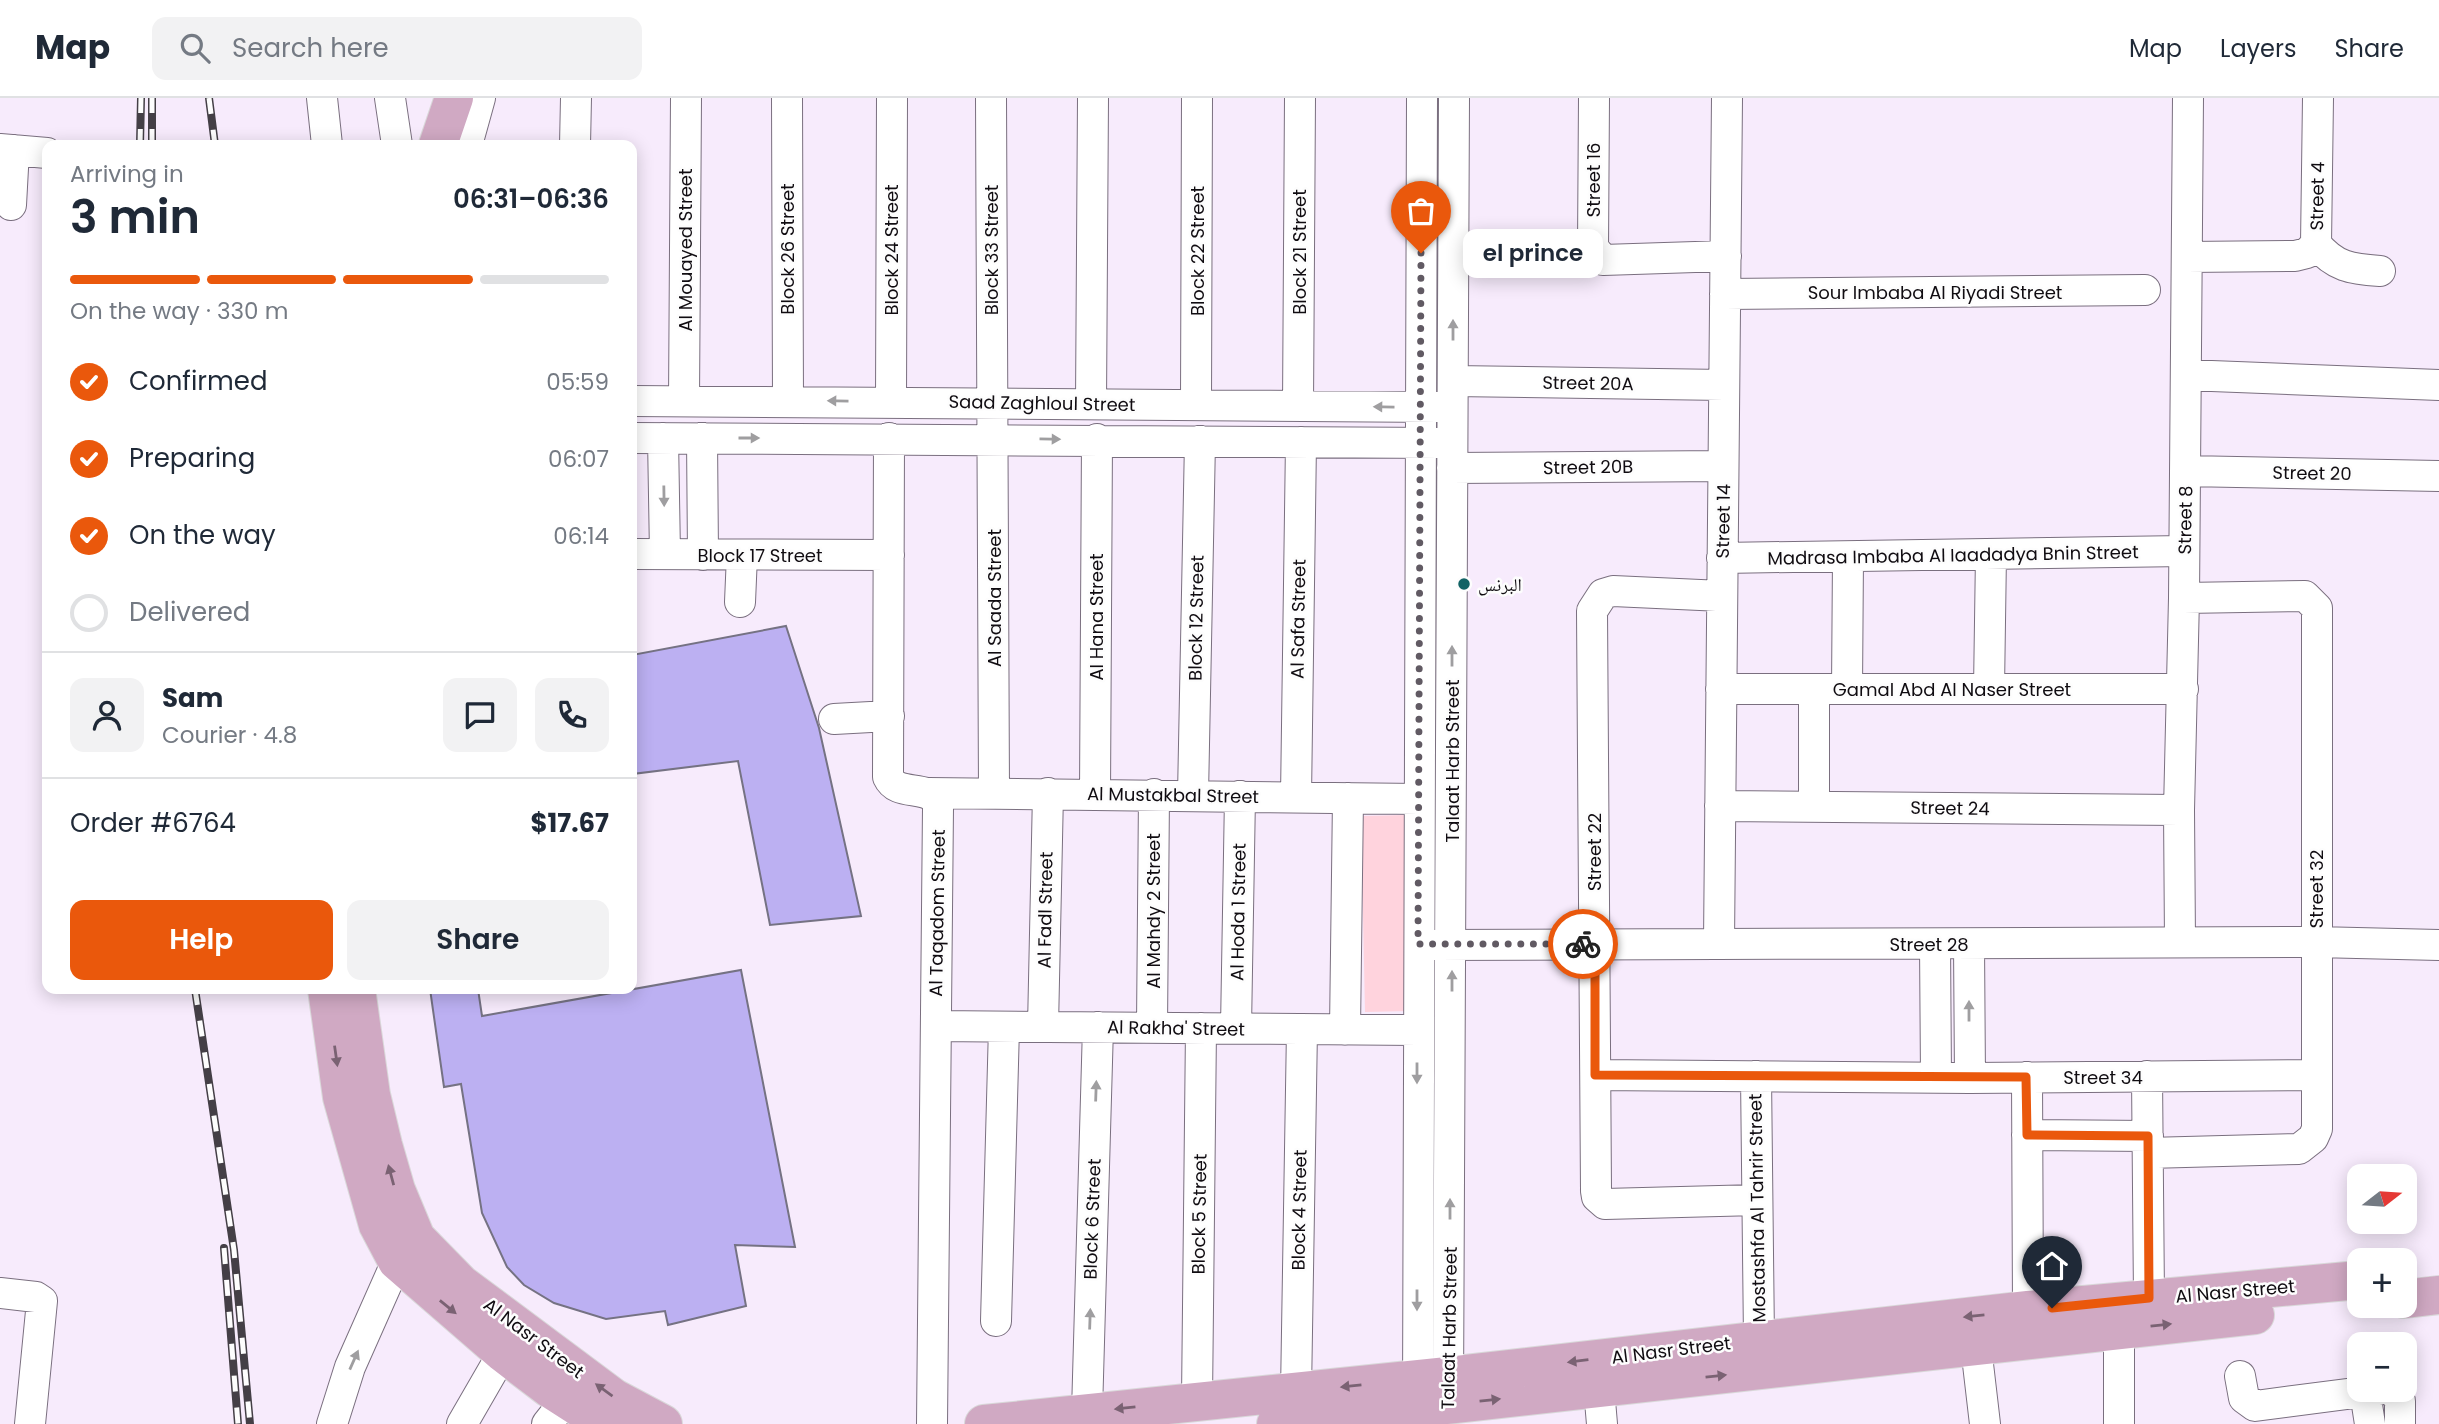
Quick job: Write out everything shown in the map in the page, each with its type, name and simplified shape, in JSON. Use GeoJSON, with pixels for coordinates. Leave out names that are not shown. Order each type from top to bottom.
{"type":"FeatureCollection","features":[{"type":"Feature","properties":{"kind":"main road"},"geometry":{"type":"LineString","coordinates":[[419,140],[431,98]]}},
{"type":"Feature","properties":{"kind":"main road"},"geometry":{"type":"LineString","coordinates":[[440,140],[454,98]]}},
{"type":"Feature","properties":{"kind":"main road"},"geometry":{"type":"LineString","coordinates":[[328,994],[336,1059],[352,1134],[378,1225],[407,1250]]}},
{"type":"Feature","properties":{"kind":"main road"},"geometry":{"type":"LineString","coordinates":[[357,994],[377,1120],[396,1190],[407,1250]]}},
{"type":"Feature","properties":{"kind":"main road","name":"Al Nasr Street"},"geometry":{"type":"LineString","coordinates":[[407,1250],[557,1412],[605,1424]]}},
{"type":"Feature","properties":{"kind":"main road","name":"Al Nasr Street"},"geometry":{"type":"LineString","coordinates":[[407,1250],[471,1292],[614,1398],[663,1424]]}},
{"type":"Feature","properties":{"kind":"main road","name":"Al Nasr Street"},"geometry":{"type":"LineString","coordinates":[[1433,1403],[1600,1407],[1916,1338],[2028,1310],[2347,1281]]}},
{"type":"Feature","properties":{"kind":"main road"},"geometry":{"type":"LineString","coordinates":[[2417,1291],[2432,1282]]}},
{"type":"Feature","properties":{"kind":"main road","name":"Al Nasr Street"},"geometry":{"type":"LineString","coordinates":[[984,1424],[1197,1400],[1295,1415],[1433,1403],[1759,1340],[1916,1338],[1976,1348],[2347,1305]]}},
{"type":"Feature","properties":{"kind":"street"},"geometry":{"type":"LineString","coordinates":[[322,98],[326,140]]}},
{"type":"Feature","properties":{"kind":"street"},"geometry":{"type":"LineString","coordinates":[[390,98],[396,140]]}},
{"type":"Feature","properties":{"kind":"street"},"geometry":{"type":"LineString","coordinates":[[468,140],[480,98]]}},
{"type":"Feature","properties":{"kind":"street"},"geometry":{"type":"LineString","coordinates":[[575,140],[576,98]]}},
{"type":"Feature","properties":{"kind":"street","name":"Al Mouayed Street"},"geometry":{"type":"LineString","coordinates":[[684,401],[686,98]]}},
{"type":"Feature","properties":{"kind":"street","name":"Block 26 Street"},"geometry":{"type":"LineString","coordinates":[[787,98],[788,400]]}},
{"type":"Feature","properties":{"kind":"street","name":"Block 24 Street"},"geometry":{"type":"LineString","coordinates":[[891,402],[892,98]]}},
{"type":"Feature","properties":{"kind":"street","name":"Block 33 Street"},"geometry":{"type":"LineString","coordinates":[[991,98],[991,402]]}},
{"type":"Feature","properties":{"kind":"street"},"geometry":{"type":"LineString","coordinates":[[1091,404],[1093,98]]}},
{"type":"Feature","properties":{"kind":"street","name":"Block 22 Street"},"geometry":{"type":"LineString","coordinates":[[1196,404],[1198,98]]}},
{"type":"Feature","properties":{"kind":"street","name":"Block 21 Street"},"geometry":{"type":"LineString","coordinates":[[1298,406],[1300,98]]}},
{"type":"Feature","properties":{"kind":"street","name":"Talaat Harb Street"},"geometry":{"type":"LineString","coordinates":[[1422,98],[1417,1030],[1433,1403]]}},
{"type":"Feature","properties":{"kind":"street","name":"Talaat Harb Street"},"geometry":{"type":"LineString","coordinates":[[1433,1403],[1452,944],[1454,98]]}},
{"type":"Feature","properties":{"kind":"street","name":"Street 16"},"geometry":{"type":"LineString","coordinates":[[1594,98],[1593,247],[1598,257],[1603,260],[1726,257]]}},
{"type":"Feature","properties":{"kind":"street","name":"Street 14"},"geometry":{"type":"LineString","coordinates":[[1719,943],[1727,98]]}},
{"type":"Feature","properties":{"kind":"street","name":"Street 8"},"geometry":{"type":"LineString","coordinates":[[2180,942],[2179,810],[2186,471],[2188,98]]}},
{"type":"Feature","properties":{"kind":"street","name":"Street 4"},"geometry":{"type":"LineString","coordinates":[[2187,257],[2295,256],[2307,253],[2316,244],[2318,98]]}},
{"type":"Feature","properties":{"kind":"street"},"geometry":{"type":"LineString","coordinates":[[12,205],[7,149],[42,152]]}},
{"type":"Feature","properties":{"kind":"street"},"geometry":{"type":"LineString","coordinates":[[2316,244],[2327,258],[2343,268],[2380,271]]}},
{"type":"Feature","properties":{"kind":"street","name":"Sour Imbaba Al Riyadi Street"},"geometry":{"type":"LineString","coordinates":[[1726,293],[2145,290]]}},
{"type":"Feature","properties":{"kind":"street"},"geometry":{"type":"LineString","coordinates":[[2186,376],[2439,385]]}},
{"type":"Feature","properties":{"kind":"street","name":"Street 20A"},"geometry":{"type":"LineString","coordinates":[[1452,394],[1724,385]]}},
{"type":"Feature","properties":{"kind":"street","name":"Saad Zaghloul Street"},"geometry":{"type":"LineString","coordinates":[[637,401],[788,400],[1420,407],[1452,394]]}},
{"type":"Feature","properties":{"kind":"street","name":"Al Saada Street"},"geometry":{"type":"LineString","coordinates":[[991,402],[994,438],[994,793]]}},
{"type":"Feature","properties":{"kind":"street","name":"Saad Zaghloul Street"},"geometry":{"type":"LineString","coordinates":[[637,438],[994,438],[1420,443],[1452,456]]}},
{"type":"Feature","properties":{"kind":"street"},"geometry":{"type":"LineString","coordinates":[[663,438],[665,554]]}},
{"type":"Feature","properties":{"kind":"street"},"geometry":{"type":"LineString","coordinates":[[702,438],[703,555]]}},
{"type":"Feature","properties":{"kind":"street"},"geometry":{"type":"LineString","coordinates":[[889,438],[888,777],[891,783],[929,793]]}},
{"type":"Feature","properties":{"kind":"street","name":"Al Hana Street"},"geometry":{"type":"LineString","coordinates":[[1095,794],[1097,439]]}},
{"type":"Feature","properties":{"kind":"street","name":"Block 12 Street"},"geometry":{"type":"LineString","coordinates":[[1192,795],[1200,441]]}},
{"type":"Feature","properties":{"kind":"street","name":"Al Safa Street"},"geometry":{"type":"LineString","coordinates":[[1296,797],[1301,442]]}},
{"type":"Feature","properties":{"kind":"street","name":"Street 20B"},"geometry":{"type":"LineString","coordinates":[[1452,456],[1723,466]]}},
{"type":"Feature","properties":{"kind":"street","name":"Street 20"},"geometry":{"type":"LineString","coordinates":[[2186,471],[2439,476]]}},
{"type":"Feature","properties":{"kind":"street","name":"Madrasa Imbaba Al Iaadadya Bnin Street"},"geometry":{"type":"LineString","coordinates":[[1723,558],[2184,551]]}},
{"type":"Feature","properties":{"kind":"street","name":"Block 17 Street"},"geometry":{"type":"LineString","coordinates":[[637,554],[889,555]]}},
{"type":"Feature","properties":{"kind":"street"},"geometry":{"type":"LineString","coordinates":[[1989,689],[1991,554]]}},
{"type":"Feature","properties":{"kind":"street"},"geometry":{"type":"LineString","coordinates":[[740,602],[743,555]]}},
{"type":"Feature","properties":{"kind":"street"},"geometry":{"type":"LineString","coordinates":[[1847,689],[1848,557]]}},
{"type":"Feature","properties":{"kind":"street","name":"Street 22"},"geometry":{"type":"LineString","coordinates":[[1722,596],[1613,591],[1603,594],[1592,611],[1597,1191],[1600,1201],[1611,1204],[1757,1200]]}},
{"type":"Feature","properties":{"kind":"street","name":"Street 32"},"geometry":{"type":"LineString","coordinates":[[2027,1135],[2148,1144],[2299,1149],[2313,1138],[2317,1129],[2317,608],[2305,596],[2184,598]]}},
{"type":"Feature","properties":{"kind":"street","name":"Gamal Abd Al Naser Street"},"geometry":{"type":"LineString","coordinates":[[1721,689],[2183,689]]}},
{"type":"Feature","properties":{"kind":"street"},"geometry":{"type":"LineString","coordinates":[[1814,689],[1814,807]]}},
{"type":"Feature","properties":{"kind":"street"},"geometry":{"type":"LineString","coordinates":[[834,719],[888,716]]}},
{"type":"Feature","properties":{"kind":"street","name":"Al Mustakbal Street"},"geometry":{"type":"LineString","coordinates":[[929,793],[1418,799]]}},
{"type":"Feature","properties":{"kind":"street","name":"Al Taqadom Street"},"geometry":{"type":"LineString","coordinates":[[929,793],[938,801],[932,1424]]}},
{"type":"Feature","properties":{"kind":"street","name":"Al Fadl Street"},"geometry":{"type":"LineString","coordinates":[[1042,1027],[1048,793]]}},
{"type":"Feature","properties":{"kind":"street","name":"Al Mahdy 2 Street"},"geometry":{"type":"LineString","coordinates":[[1152,1027],[1154,794]]}},
{"type":"Feature","properties":{"kind":"street","name":"Al Hoda 1 Street"},"geometry":{"type":"LineString","coordinates":[[1236,1028],[1240,796]]}},
{"type":"Feature","properties":{"kind":"street"},"geometry":{"type":"LineString","coordinates":[[1345,1030],[1348,798]]}},
{"type":"Feature","properties":{"kind":"street","name":"Street 24"},"geometry":{"type":"LineString","coordinates":[[1720,806],[2179,810]]}},
{"type":"Feature","properties":{"kind":"street","name":"Street 28"},"geometry":{"type":"LineString","coordinates":[[1418,944],[2316,942],[2439,945]]}},
{"type":"Feature","properties":{"kind":"street"},"geometry":{"type":"LineString","coordinates":[[1935,943],[1936,1077]]}},
{"type":"Feature","properties":{"kind":"street"},"geometry":{"type":"LineString","coordinates":[[1969,944],[1970,1078]]}},
{"type":"Feature","properties":{"kind":"street","name":"Al Rakha' Street"},"geometry":{"type":"LineString","coordinates":[[936,1026],[1417,1030]]}},
{"type":"Feature","properties":{"kind":"street"},"geometry":{"type":"LineString","coordinates":[[996,1321],[1004,1027]]}},
{"type":"Feature","properties":{"kind":"street","name":"Block 6 Street"},"geometry":{"type":"LineString","coordinates":[[1087,1412],[1098,1027]]}},
{"type":"Feature","properties":{"kind":"street","name":"Block 5 Street"},"geometry":{"type":"LineString","coordinates":[[1197,1400],[1201,1028]]}},
{"type":"Feature","properties":{"kind":"street","name":"Block 4 Street"},"geometry":{"type":"LineString","coordinates":[[1295,1415],[1301,1029]]}},
{"type":"Feature","properties":{"kind":"street","name":"Street 34"},"geometry":{"type":"LineString","coordinates":[[1595,1075],[1970,1078],[2316,1075]]}},
{"type":"Feature","properties":{"kind":"street","name":"Mostashfa Al Tahrir Street"},"geometry":{"type":"LineString","coordinates":[[1756,1076],[1759,1340]]}},
{"type":"Feature","properties":{"kind":"street"},"geometry":{"type":"LineString","coordinates":[[2147,1076],[2149,1298]]}},
{"type":"Feature","properties":{"kind":"street"},"geometry":{"type":"LineString","coordinates":[[2026,1077],[2028,1310]]}},
{"type":"Feature","properties":{"kind":"street"},"geometry":{"type":"LineString","coordinates":[[332,1424],[350,1367],[407,1250]]}},
{"type":"Feature","properties":{"kind":"street"},"geometry":{"type":"LineString","coordinates":[[0,1293],[36,1297],[42,1301],[30,1424]]}},
{"type":"Feature","properties":{"kind":"street"},"geometry":{"type":"LineString","coordinates":[[2119,1330],[2119,1424]]}},
{"type":"Feature","properties":{"kind":"street"},"geometry":{"type":"LineString","coordinates":[[1976,1348],[1985,1424]]}},
{"type":"Feature","properties":{"kind":"street"},"geometry":{"type":"LineString","coordinates":[[462,1424],[503,1353]]}},
{"type":"Feature","properties":{"kind":"street"},"geometry":{"type":"LineString","coordinates":[[2240,1376],[2244,1398],[2255,1406],[2347,1394]]}},
{"type":"Feature","properties":{"kind":"street"},"geometry":{"type":"LineString","coordinates":[[2370,1424],[2375,1402]]}},
{"type":"Feature","properties":{"kind":"street"},"geometry":{"type":"LineString","coordinates":[[2400,1402],[2400,1424]]}},
{"type":"Feature","properties":{"kind":"shaded area"},"geometry":{"type":"Polygon","coordinates":[[[1408,815],[1410,1011],[1365,1012],[1361,816],[1408,815]]]}},
{"type":"Feature","properties":{"kind":"building"},"geometry":{"type":"Polygon","coordinates":[[[786,626],[819,728],[861,916],[770,925],[738,761],[637,773],[637,654],[786,626]]]}},
{"type":"Feature","properties":{"kind":"building"},"geometry":{"type":"Polygon","coordinates":[[[741,970],[795,1247],[735,1245],[746,1306],[668,1325],[665,1311],[606,1319],[554,1303],[524,1285],[507,1267],[482,1213],[461,1084],[444,1087],[431,994],[479,994],[482,1016],[606,994],[637,994],[637,988],[741,970]]]}},
{"type":"Feature","properties":{"kind":"railway"},"geometry":{"type":"LineString","coordinates":[[140,140],[141,98]]}},
{"type":"Feature","properties":{"kind":"railway"},"geometry":{"type":"LineString","coordinates":[[152,98],[152,140]]}},
{"type":"Feature","properties":{"kind":"railway"},"geometry":{"type":"LineString","coordinates":[[209,98],[214,140]]}},
{"type":"Feature","properties":{"kind":"railway"},"geometry":{"type":"LineString","coordinates":[[196,994],[234,1250],[250,1424]]}},
{"type":"Feature","properties":{"kind":"railway"},"geometry":{"type":"LineString","coordinates":[[224,1248],[238,1424]]}},
{"type":"Feature","properties":{"kind":"way so far"},"geometry":{"type":"LineString","coordinates":[[1421,253],[1418,944],[1583,944]]}},
{"type":"Feature","properties":{"kind":"place","name":"el prince"},"geometry":{"type":"Point","coordinates":[1421,253]}},
{"type":"Feature","properties":{"kind":"place","name":"البرنس"},"geometry":{"type":"Point","coordinates":[1464,584]}},
{"type":"Feature","properties":{"kind":"route"},"geometry":{"type":"LineString","coordinates":[[1583,944],[1595,944],[1595,1075],[2026,1077],[2027,1135],[2148,1136],[2149,1298],[2052,1308]]}}]}
